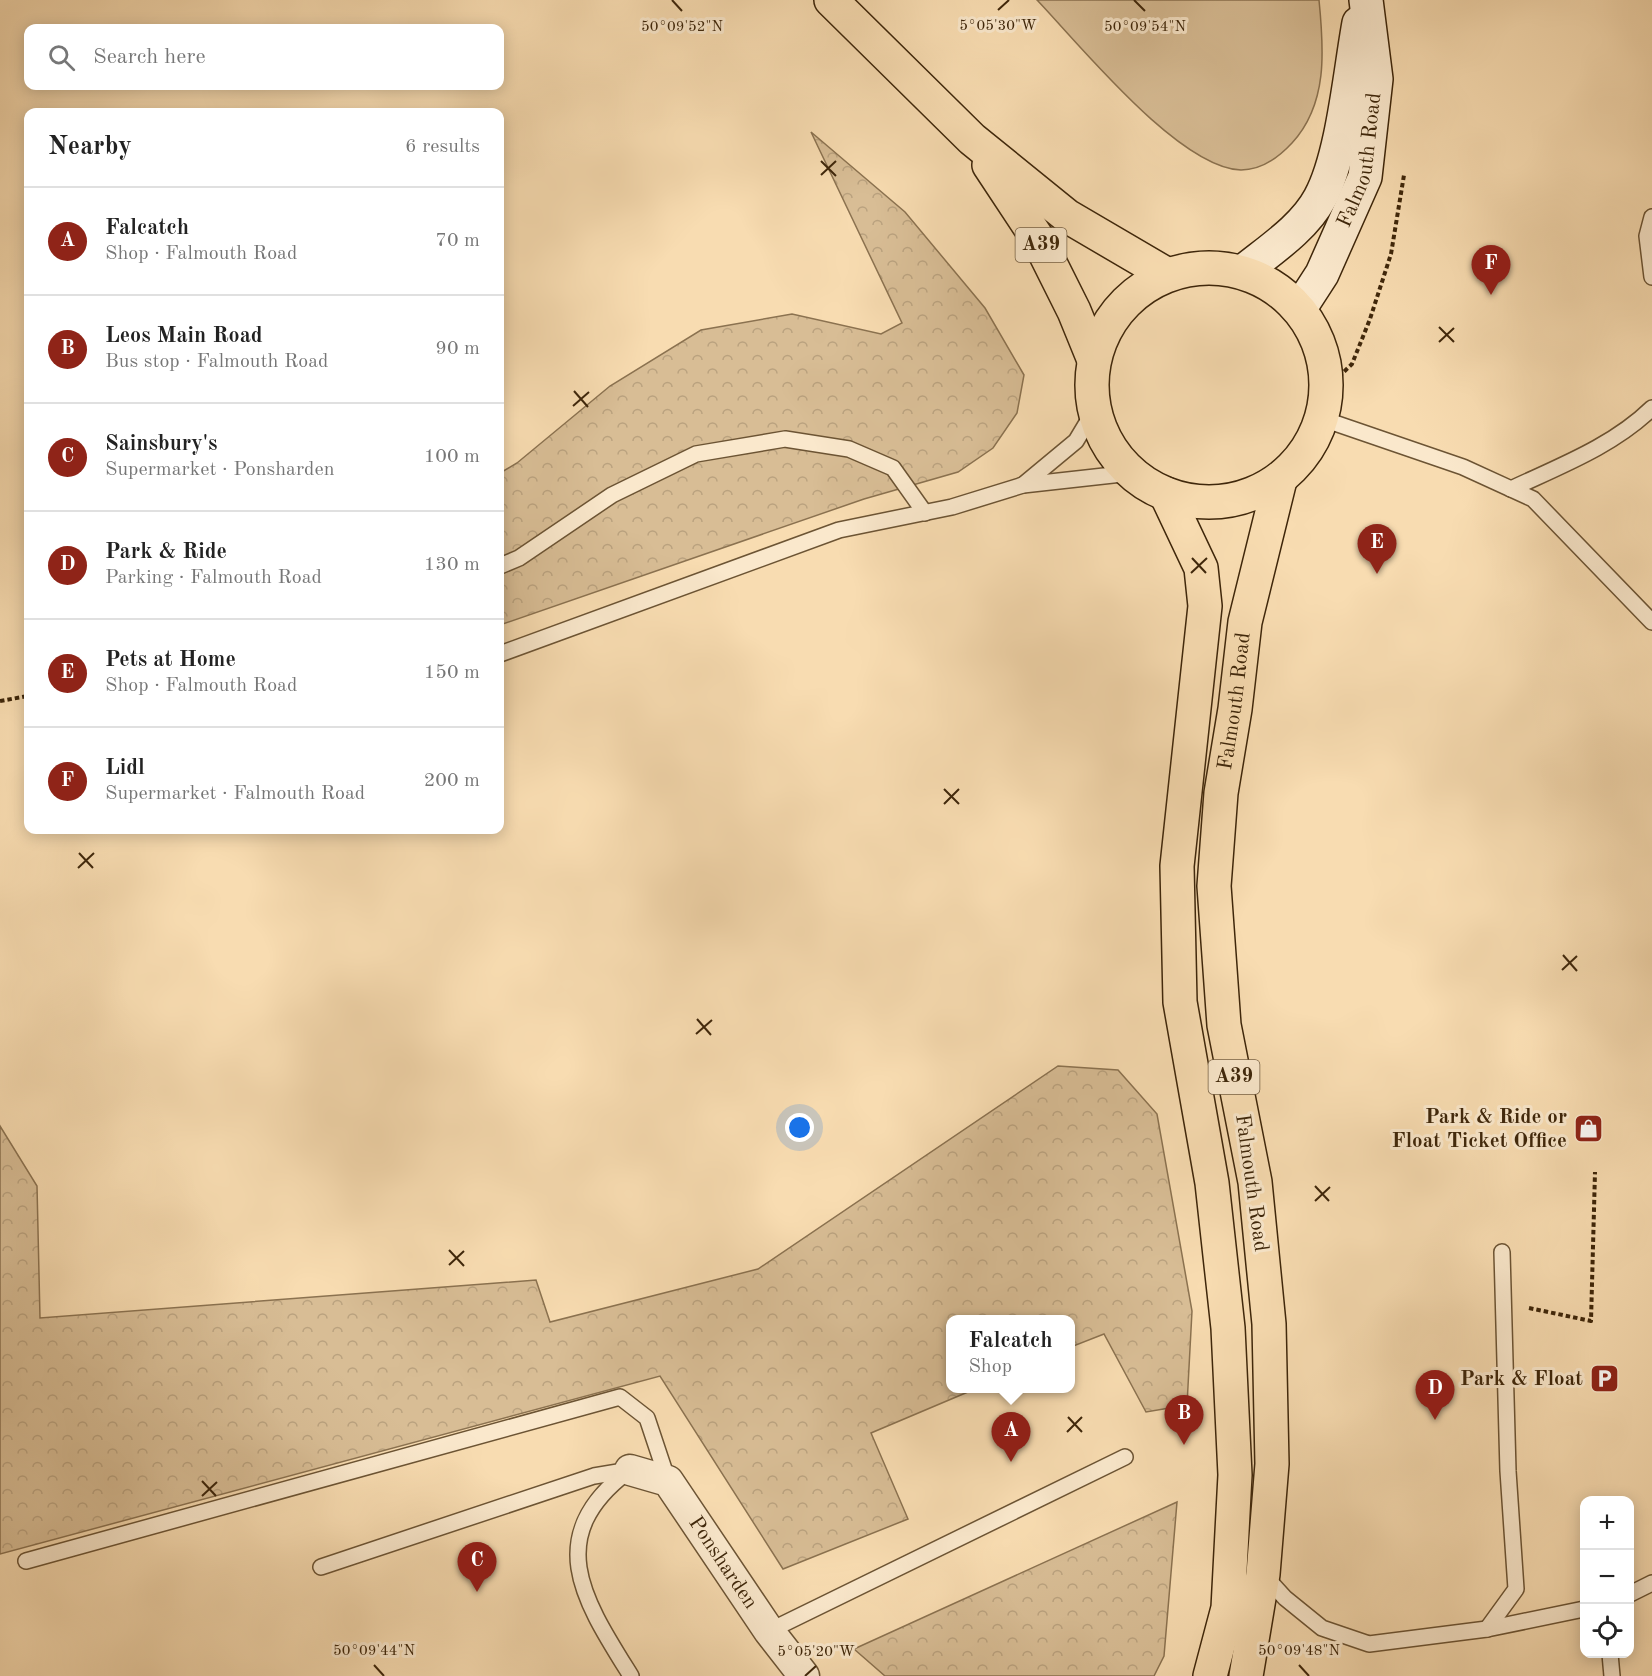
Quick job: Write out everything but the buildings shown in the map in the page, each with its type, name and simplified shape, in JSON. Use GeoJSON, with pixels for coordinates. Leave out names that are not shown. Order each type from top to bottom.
{"type":"FeatureCollection","features":[{"type":"Feature","properties":{"kind":"highway","name":"A39"},"geometry":{"type":"LineString","coordinates":[[831,0],[972,139],[1067,216],[1166,274]]}},
{"type":"Feature","properties":{"kind":"highway","name":"A39"},"geometry":{"type":"LineString","coordinates":[[972,139],[1038,239],[1074,311],[1094,360]]}},
{"type":"Feature","properties":{"kind":"highway"},"geometry":{"type":"LineString","coordinates":[[1204,266],[1244,271],[1274,286],[1300,308],[1321,345],[1328,387],[1323,419],[1306,453],[1280,480],[1244,498],[1204,503],[1166,494],[1131,473],[1108,445],[1094,411],[1091,385],[1094,360],[1108,324],[1133,294],[1166,274],[1204,266]]}},
{"type":"Feature","properties":{"kind":"highway","name":"Falmouth Road"},"geometry":{"type":"LineString","coordinates":[[1246,1676],[1263,1574],[1272,1464],[1269,1324],[1255,1182],[1224,1025],[1214,886],[1221,793],[1235,709],[1245,622],[1280,480]]}},
{"type":"Feature","properties":{"kind":"highway","name":"Falmouth Road"},"geometry":{"type":"LineString","coordinates":[[1166,494],[1201,568],[1205,606],[1177,866],[1180,1002],[1212,1183],[1228,1328],[1235,1475],[1228,1608],[1210,1676]]}},
{"type":"Feature","properties":{"kind":"main road","name":"Falmouth Road"},"geometry":{"type":"LineString","coordinates":[[1244,271],[1291,233],[1320,199],[1335,160],[1365,0]]}},
{"type":"Feature","properties":{"kind":"main road","name":"Falmouth Road"},"geometry":{"type":"LineString","coordinates":[[1300,308],[1322,274],[1365,177],[1376,79],[1365,0]]}},
{"type":"Feature","properties":{"kind":"street"},"geometry":{"type":"LineString","coordinates":[[630,1470],[668,1481]]}},
{"type":"Feature","properties":{"kind":"street","name":"Ponsharden"},"geometry":{"type":"LineString","coordinates":[[668,1481],[768,1631],[804,1676]]}},
{"type":"Feature","properties":{"kind":"lane"},"geometry":{"type":"LineString","coordinates":[[1652,218],[1647,236],[1652,277]]}},
{"type":"Feature","properties":{"kind":"lane"},"geometry":{"type":"LineString","coordinates":[[1511,489],[1580,457],[1631,429],[1652,408]]}},
{"type":"Feature","properties":{"kind":"lane"},"geometry":{"type":"LineString","coordinates":[[1023,485],[1076,441],[1094,411]]}},
{"type":"Feature","properties":{"kind":"lane"},"geometry":{"type":"LineString","coordinates":[[1323,419],[1463,467],[1533,499],[1652,622]]}},
{"type":"Feature","properties":{"kind":"lane"},"geometry":{"type":"LineString","coordinates":[[504,564],[519,558],[612,495],[696,453],[785,439],[849,449],[893,468],[925,513]]}},
{"type":"Feature","properties":{"kind":"lane"},"geometry":{"type":"LineString","coordinates":[[504,653],[839,530],[952,507],[1023,485],[1131,473]]}},
{"type":"Feature","properties":{"kind":"lane"},"geometry":{"type":"LineString","coordinates":[[1487,1629],[1516,1589],[1508,1471],[1502,1252]]}},
{"type":"Feature","properties":{"kind":"lane"},"geometry":{"type":"LineString","coordinates":[[26,1561],[620,1397],[647,1418],[668,1481]]}},
{"type":"Feature","properties":{"kind":"lane"},"geometry":{"type":"LineString","coordinates":[[768,1631],[1125,1457]]}},
{"type":"Feature","properties":{"kind":"lane"},"geometry":{"type":"LineString","coordinates":[[321,1567],[594,1476],[630,1470]]}},
{"type":"Feature","properties":{"kind":"lane"},"geometry":{"type":"LineString","coordinates":[[630,1470],[604,1489],[578,1533],[578,1570],[594,1617],[631,1676]]}},
{"type":"Feature","properties":{"kind":"lane"},"geometry":{"type":"LineString","coordinates":[[1263,1574],[1285,1598],[1322,1628],[1369,1644],[1487,1629],[1580,1610]]}},
{"type":"Feature","properties":{"kind":"lane"},"geometry":{"type":"LineString","coordinates":[[1634,1592],[1652,1583]]}},
{"type":"Feature","properties":{"kind":"lane"},"geometry":{"type":"LineString","coordinates":[[1610,1658],[1612,1676]]}},
{"type":"Feature","properties":{"kind":"path"},"geometry":{"type":"LineString","coordinates":[[0,701],[24,697]]}},
{"type":"Feature","properties":{"kind":"path"},"geometry":{"type":"LineString","coordinates":[[1502,1302],[1591,1321],[1595,1172]]}},
{"type":"Feature","properties":{"kind":"green space"},"geometry":{"type":"Polygon","coordinates":[[[1037,0],[1319,0],[1322,38],[1321,76],[1312,111],[1304,128],[1292,143],[1270,162],[1256,168],[1241,170],[1216,164],[1189,149],[1132,101],[1037,0]]]}},
{"type":"Feature","properties":{"kind":"green space"},"geometry":{"type":"Polygon","coordinates":[[[811,132],[905,212],[985,308],[1024,375],[1017,413],[993,448],[958,472],[864,499],[504,624],[504,471],[517,463],[610,386],[701,330],[792,314],[881,334],[902,323],[811,132]]]}},
{"type":"Feature","properties":{"kind":"green space"},"geometry":{"type":"Polygon","coordinates":[[[1058,1066],[1118,1070],[1157,1114],[1192,1311],[1187,1405],[1146,1412],[1104,1334],[1075,1345],[1075,1315],[946,1315],[946,1393],[966,1393],[871,1433],[908,1519],[783,1569],[660,1376],[0,1554],[0,1126],[37,1186],[40,1318],[536,1280],[550,1322],[758,1269],[1058,1066]]]}},
{"type":"Feature","properties":{"kind":"green space"},"geometry":{"type":"Polygon","coordinates":[[[1177,1502],[1164,1656],[1154,1676],[885,1676],[854,1649],[1177,1502]]]}},
{"type":"Feature","properties":{"kind":"place","name":"Lidl"},"geometry":{"type":"Point","coordinates":[1491,295]}},
{"type":"Feature","properties":{"kind":"place","name":"Pets at Home"},"geometry":{"type":"Point","coordinates":[1377,574]}},
{"type":"Feature","properties":{"kind":"place","name":"Park & Ride or Float Ticket Office"},"geometry":{"type":"Point","coordinates":[1588,1129]}},
{"type":"Feature","properties":{"kind":"place","name":"Park & Float"},"geometry":{"type":"Point","coordinates":[1604,1379]}},
{"type":"Feature","properties":{"kind":"place","name":"Park & Ride"},"geometry":{"type":"Point","coordinates":[1435,1420]}},
{"type":"Feature","properties":{"kind":"place","name":"Leos Main Road"},"geometry":{"type":"Point","coordinates":[1184,1445]}},
{"type":"Feature","properties":{"kind":"place","name":"Falcatch"},"geometry":{"type":"Point","coordinates":[1011,1462]}},
{"type":"Feature","properties":{"kind":"place","name":"Sainsbury's"},"geometry":{"type":"Point","coordinates":[477,1592]}}]}
